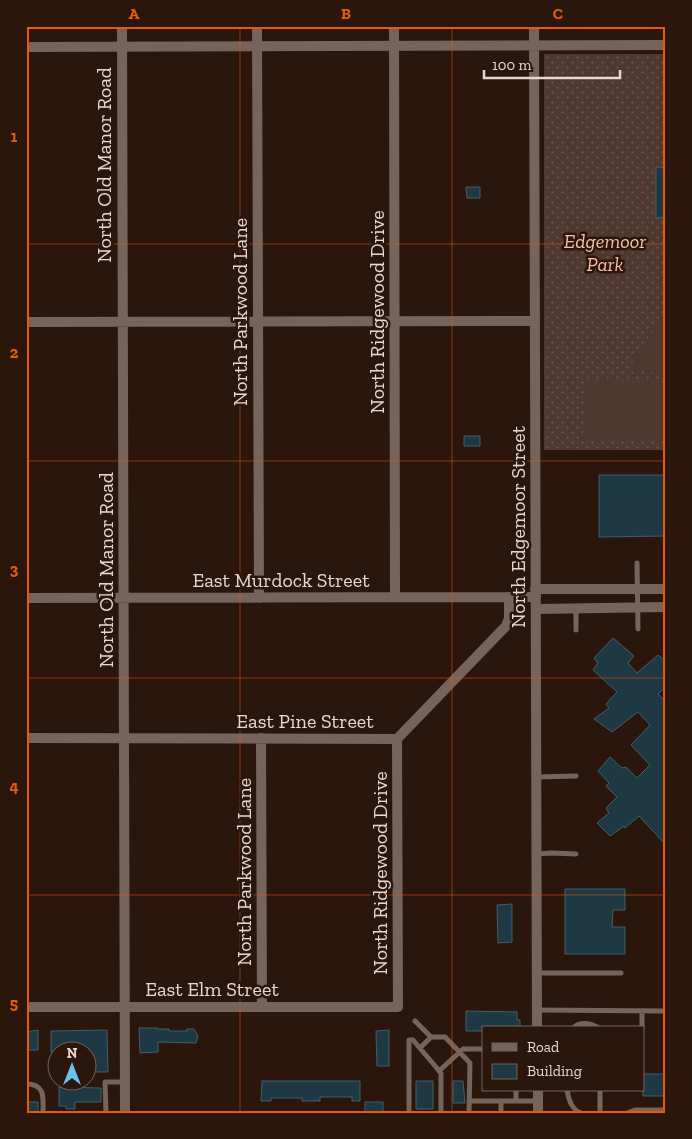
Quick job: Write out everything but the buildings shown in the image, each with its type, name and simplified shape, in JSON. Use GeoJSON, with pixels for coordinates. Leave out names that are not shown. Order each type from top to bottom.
{"type":"FeatureCollection","features":[{"type":"Feature","properties":{"kind":"street","name":"North Old Manor Road"},"geometry":{"type":"LineString","coordinates":[[122,26],[125,1113]]}},
{"type":"Feature","properties":{"kind":"street","name":"North Parkwood Lane"},"geometry":{"type":"LineString","coordinates":[[257,26],[259,598]]}},
{"type":"Feature","properties":{"kind":"street","name":"North Ridgewood Drive"},"geometry":{"type":"LineString","coordinates":[[394,26],[395,597]]}},
{"type":"Feature","properties":{"kind":"street","name":"North Edgemoor Street"},"geometry":{"type":"LineString","coordinates":[[534,26],[537,1026]]}},
{"type":"Feature","properties":{"kind":"street"},"geometry":{"type":"LineString","coordinates":[[26,47],[666,45]]}},
{"type":"Feature","properties":{"kind":"street"},"geometry":{"type":"LineString","coordinates":[[26,322],[535,320]]}},
{"type":"Feature","properties":{"kind":"street","name":"East Murdock Street"},"geometry":{"type":"LineString","coordinates":[[26,598],[509,597],[536,593],[666,589]]}},
{"type":"Feature","properties":{"kind":"street","name":"East Pine Street"},"geometry":{"type":"LineString","coordinates":[[26,738],[397,739],[506,626],[509,618],[509,597]]}},
{"type":"Feature","properties":{"kind":"street"},"geometry":{"type":"LineString","coordinates":[[536,609],[666,607]]}},
{"type":"Feature","properties":{"kind":"street","name":"North Parkwood Lane"},"geometry":{"type":"LineString","coordinates":[[261,738],[262,1006]]}},
{"type":"Feature","properties":{"kind":"street","name":"North Ridgewood Drive"},"geometry":{"type":"LineString","coordinates":[[397,739],[398,1007]]}},
{"type":"Feature","properties":{"kind":"street","name":"East Elm Street"},"geometry":{"type":"LineString","coordinates":[[26,1007],[398,1007]]}},
{"type":"Feature","properties":{"kind":"street"},"geometry":{"type":"LineString","coordinates":[[538,1092],[538,1113]]}},
{"type":"Feature","properties":{"kind":"lane"},"geometry":{"type":"LineString","coordinates":[[637,563],[638,629]]}},
{"type":"Feature","properties":{"kind":"lane"},"geometry":{"type":"LineString","coordinates":[[576,608],[576,630]]}},
{"type":"Feature","properties":{"kind":"lane"},"geometry":{"type":"LineString","coordinates":[[537,777],[576,776]]}},
{"type":"Feature","properties":{"kind":"lane"},"geometry":{"type":"LineString","coordinates":[[537,854],[576,854]]}},
{"type":"Feature","properties":{"kind":"lane"},"geometry":{"type":"LineString","coordinates":[[536,973],[621,973]]}},
{"type":"Feature","properties":{"kind":"lane"},"geometry":{"type":"LineString","coordinates":[[537,1010],[666,1011]]}},
{"type":"Feature","properties":{"kind":"lane"},"geometry":{"type":"LineString","coordinates":[[642,1011],[642,1026]]}},
{"type":"Feature","properties":{"kind":"lane"},"geometry":{"type":"LineString","coordinates":[[415,1021],[431,1037],[445,1037],[470,1063],[469,1113]]}},
{"type":"Feature","properties":{"kind":"lane"},"geometry":{"type":"LineString","coordinates":[[575,1026],[592,1024],[596,1026]]}},
{"type":"Feature","properties":{"kind":"lane"},"geometry":{"type":"LineString","coordinates":[[420,1048],[431,1037]]}},
{"type":"Feature","properties":{"kind":"lane"},"geometry":{"type":"LineString","coordinates":[[409,1113],[409,1040],[413,1040],[439,1072],[441,1113]]}},
{"type":"Feature","properties":{"kind":"lane"},"geometry":{"type":"LineString","coordinates":[[439,1072],[464,1049],[482,1049]]}},
{"type":"Feature","properties":{"kind":"lane"},"geometry":{"type":"LineString","coordinates":[[106,1113],[105,1082],[125,1082]]}},
{"type":"Feature","properties":{"kind":"lane"},"geometry":{"type":"LineString","coordinates":[[26,1084],[34,1084],[43,1093],[43,1113]]}},
{"type":"Feature","properties":{"kind":"lane"},"geometry":{"type":"LineString","coordinates":[[516,1092],[516,1101]]}},
{"type":"Feature","properties":{"kind":"lane"},"geometry":{"type":"LineString","coordinates":[[567,1092],[573,1108],[581,1113]]}},
{"type":"Feature","properties":{"kind":"lane"},"geometry":{"type":"LineString","coordinates":[[600,1092],[600,1113]]}},
{"type":"Feature","properties":{"kind":"lane"},"geometry":{"type":"LineString","coordinates":[[470,1101],[538,1101]]}},
{"type":"Feature","properties":{"kind":"lane"},"geometry":{"type":"LineString","coordinates":[[501,1101],[501,1113]]}},
{"type":"Feature","properties":{"kind":"lane"},"geometry":{"type":"LineString","coordinates":[[627,1113],[635,1110],[666,1110]]}},
{"type":"Feature","properties":{"kind":"green space","name":"Edgemoor Park"},"geometry":{"type":"Polygon","coordinates":[[[544,54],[666,54],[666,450],[544,450],[544,54]]]}},
{"type":"Feature","properties":{"kind":"green space"},"geometry":{"type":"Polygon","coordinates":[[[666,313],[666,375],[634,369],[632,364],[666,313]]]}},
{"type":"Feature","properties":{"kind":"green space"},"geometry":{"type":"Polygon","coordinates":[[[584,381],[666,382],[666,440],[583,438],[584,381]]]}}]}
